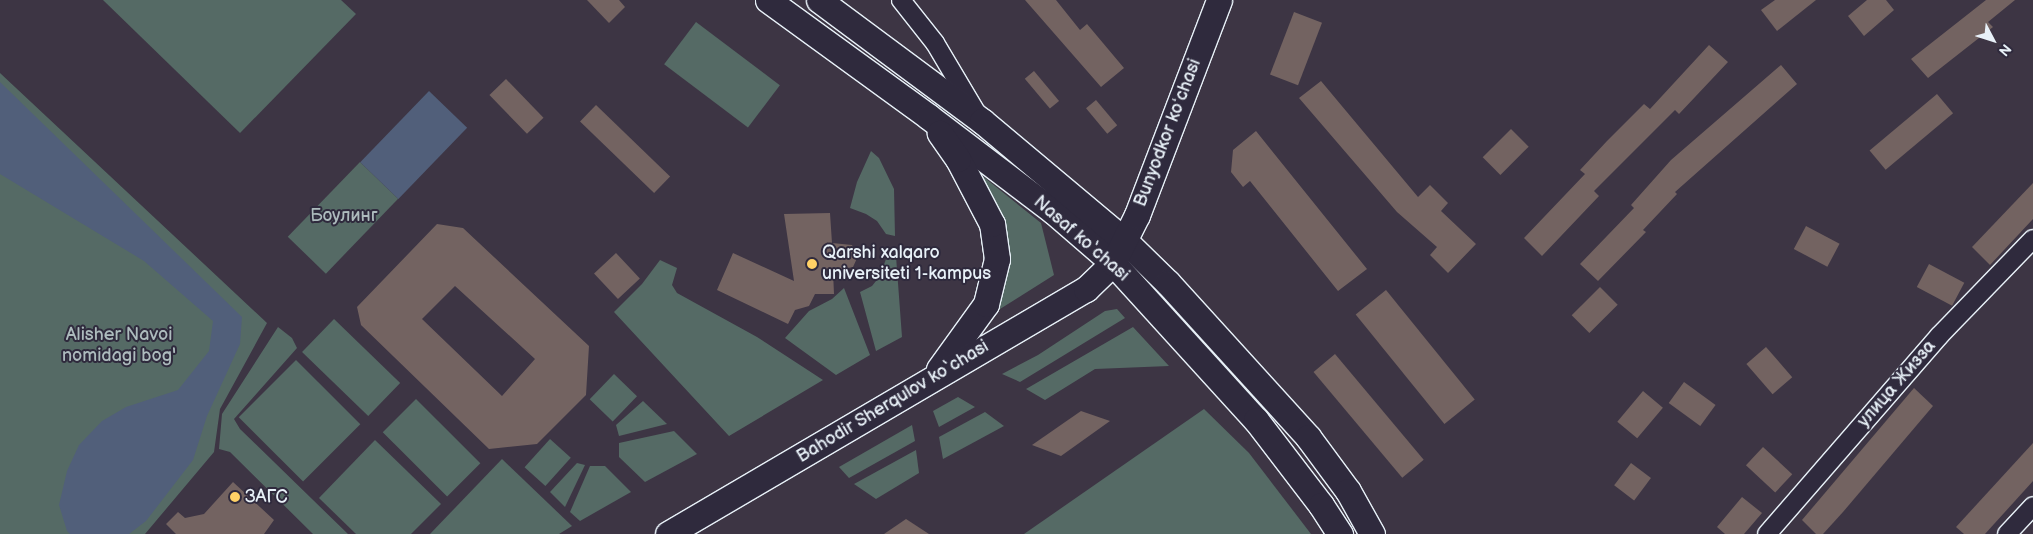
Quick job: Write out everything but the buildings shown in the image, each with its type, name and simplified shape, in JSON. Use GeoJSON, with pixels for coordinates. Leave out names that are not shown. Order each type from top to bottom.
{"type":"FeatureCollection","features":[{"type":"Feature","properties":{"kind":"main road","name":"Nasaf ko‘chasi"},"geometry":{"type":"LineString","coordinates":[[768,0],[929,117],[1053,212],[1113,263],[1256,420],[1321,505],[1340,534]]}},
{"type":"Feature","properties":{"kind":"main road","name":"Nasaf ko‘chasi"},"geometry":{"type":"LineString","coordinates":[[819,0],[982,121],[1126,242],[1168,283],[1308,438],[1348,491],[1372,534]]}},
{"type":"Feature","properties":{"kind":"main road","name":"Bunyodkor koʻchasi"},"geometry":{"type":"LineString","coordinates":[[1113,263],[1126,242],[1219,0]]}},
{"type":"Feature","properties":{"kind":"main road"},"geometry":{"type":"LineString","coordinates":[[929,117],[958,159],[992,224],[997,259],[986,304],[933,377]]}},
{"type":"Feature","properties":{"kind":"main road","name":"Bahodir Sherqulov ko‘chasi"},"geometry":{"type":"LineString","coordinates":[[668,534],[1086,288],[1113,263]]}},
{"type":"Feature","properties":{"kind":"street"},"geometry":{"type":"LineString","coordinates":[[901,0],[935,43],[982,121]]}},
{"type":"Feature","properties":{"kind":"street","name":"улица Жизза"},"geometry":{"type":"LineString","coordinates":[[1767,534],[1939,336],[2033,239]]}},
{"type":"Feature","properties":{"kind":"street"},"geometry":{"type":"LineString","coordinates":[[2007,534],[2033,506]]}},
{"type":"Feature","properties":{"kind":"green space"},"geometry":{"type":"Polygon","coordinates":[[[103,0],[341,0],[356,14],[240,133],[103,0]]]}},
{"type":"Feature","properties":{"kind":"green space"},"geometry":{"type":"Polygon","coordinates":[[[696,22],[780,85],[748,128],[664,64],[696,22]]]}},
{"type":"Feature","properties":{"kind":"green space","name":"Alisher Navoi nomidagi bog'"},"geometry":{"type":"Polygon","coordinates":[[[0,73],[267,323],[220,409],[214,452],[145,534],[0,534],[0,73]]]}},
{"type":"Feature","properties":{"kind":"green space"},"geometry":{"type":"Polygon","coordinates":[[[871,151],[879,158],[894,189],[895,236],[886,234],[877,221],[866,214],[850,208],[857,182],[871,151]]]}},
{"type":"Feature","properties":{"kind":"green space","name":"Боулинг"},"geometry":{"type":"Polygon","coordinates":[[[360,162],[398,199],[326,274],[288,237],[360,162]]]}},
{"type":"Feature","properties":{"kind":"green space"},"geometry":{"type":"Polygon","coordinates":[[[975,170],[1041,223],[1054,275],[984,319],[998,289],[975,170]]]}},
{"type":"Feature","properties":{"kind":"green space"},"geometry":{"type":"Polygon","coordinates":[[[896,256],[902,337],[876,351],[860,292],[872,286],[880,276],[886,259],[896,256]]]}},
{"type":"Feature","properties":{"kind":"green space"},"geometry":{"type":"Polygon","coordinates":[[[660,260],[677,268],[672,285],[677,293],[757,337],[823,380],[729,436],[614,312],[642,284],[660,260]]]}},
{"type":"Feature","properties":{"kind":"green space"},"geometry":{"type":"Polygon","coordinates":[[[844,288],[870,355],[836,375],[785,338],[809,311],[832,299],[844,288]]]}},
{"type":"Feature","properties":{"kind":"green space"},"geometry":{"type":"Polygon","coordinates":[[[1117,309],[1125,318],[1020,382],[1002,374],[1038,355],[1105,311],[1117,309]]]}},
{"type":"Feature","properties":{"kind":"green space"},"geometry":{"type":"Polygon","coordinates":[[[334,319],[400,383],[368,416],[302,352],[334,319]]]}},
{"type":"Feature","properties":{"kind":"green space"},"geometry":{"type":"Polygon","coordinates":[[[278,327],[292,338],[297,348],[234,419],[240,429],[348,534],[313,534],[230,452],[219,449],[222,414],[278,327]]]}},
{"type":"Feature","properties":{"kind":"green space"},"geometry":{"type":"Polygon","coordinates":[[[1133,327],[1169,366],[1095,369],[1045,400],[1026,389],[1133,327]]]}},
{"type":"Feature","properties":{"kind":"green space"},"geometry":{"type":"Polygon","coordinates":[[[296,360],[360,424],[303,482],[239,417],[296,360]]]}},
{"type":"Feature","properties":{"kind":"green space"},"geometry":{"type":"Polygon","coordinates":[[[614,374],[637,396],[613,421],[590,399],[614,374]]]}},
{"type":"Feature","properties":{"kind":"green space"},"geometry":{"type":"Polygon","coordinates":[[[958,397],[975,407],[939,427],[933,411],[958,397]]]}},
{"type":"Feature","properties":{"kind":"green space"},"geometry":{"type":"Polygon","coordinates":[[[416,399],[480,463],[447,497],[383,432],[416,399]]]}},
{"type":"Feature","properties":{"kind":"green space"},"geometry":{"type":"Polygon","coordinates":[[[643,401],[667,424],[619,436],[616,425],[643,401]]]}},
{"type":"Feature","properties":{"kind":"green space"},"geometry":{"type":"Polygon","coordinates":[[[1204,409],[1249,453],[1311,534],[1024,534],[1204,409]]]}},
{"type":"Feature","properties":{"kind":"green space"},"geometry":{"type":"Polygon","coordinates":[[[985,412],[1004,426],[943,459],[939,437],[985,412]]]}},
{"type":"Feature","properties":{"kind":"green space"},"geometry":{"type":"Polygon","coordinates":[[[912,425],[915,441],[849,478],[839,467],[912,425]]]}},
{"type":"Feature","properties":{"kind":"green space"},"geometry":{"type":"Polygon","coordinates":[[[674,431],[697,454],[645,482],[619,457],[619,443],[674,431]]]}},
{"type":"Feature","properties":{"kind":"green space"},"geometry":{"type":"Polygon","coordinates":[[[550,439],[571,458],[545,486],[525,467],[550,439]]]}},
{"type":"Feature","properties":{"kind":"green space"},"geometry":{"type":"Polygon","coordinates":[[[375,440],[441,504],[411,534],[356,534],[319,498],[375,440]]]}},
{"type":"Feature","properties":{"kind":"green space"},"geometry":{"type":"Polygon","coordinates":[[[916,450],[919,473],[876,499],[854,484],[916,450]]]}},
{"type":"Feature","properties":{"kind":"green space"},"geometry":{"type":"Polygon","coordinates":[[[502,459],[572,526],[559,534],[430,534],[502,459]]]}},
{"type":"Feature","properties":{"kind":"green space"},"geometry":{"type":"Polygon","coordinates":[[[577,463],[585,465],[565,507],[550,492],[577,463]]]}},
{"type":"Feature","properties":{"kind":"green space"},"geometry":{"type":"Polygon","coordinates":[[[590,466],[605,466],[631,492],[580,521],[570,512],[590,466]]]}},
{"type":"Feature","properties":{"kind":"water"},"geometry":{"type":"Polygon","coordinates":[[[0,82],[242,317],[240,344],[207,416],[193,460],[146,521],[129,534],[70,534],[67,531],[59,505],[67,471],[79,445],[102,421],[126,407],[178,390],[209,351],[213,321],[144,261],[0,174],[0,82]]]}},
{"type":"Feature","properties":{"kind":"water"},"geometry":{"type":"Polygon","coordinates":[[[429,91],[467,128],[398,199],[360,162],[429,91]]]}},
{"type":"Feature","properties":{"kind":"place","name":"Qarshi xalqaro universiteti 1-kampus"},"geometry":{"type":"Point","coordinates":[812,264]}},
{"type":"Feature","properties":{"kind":"place","name":"ЗАГС"},"geometry":{"type":"Point","coordinates":[235,497]}}]}
